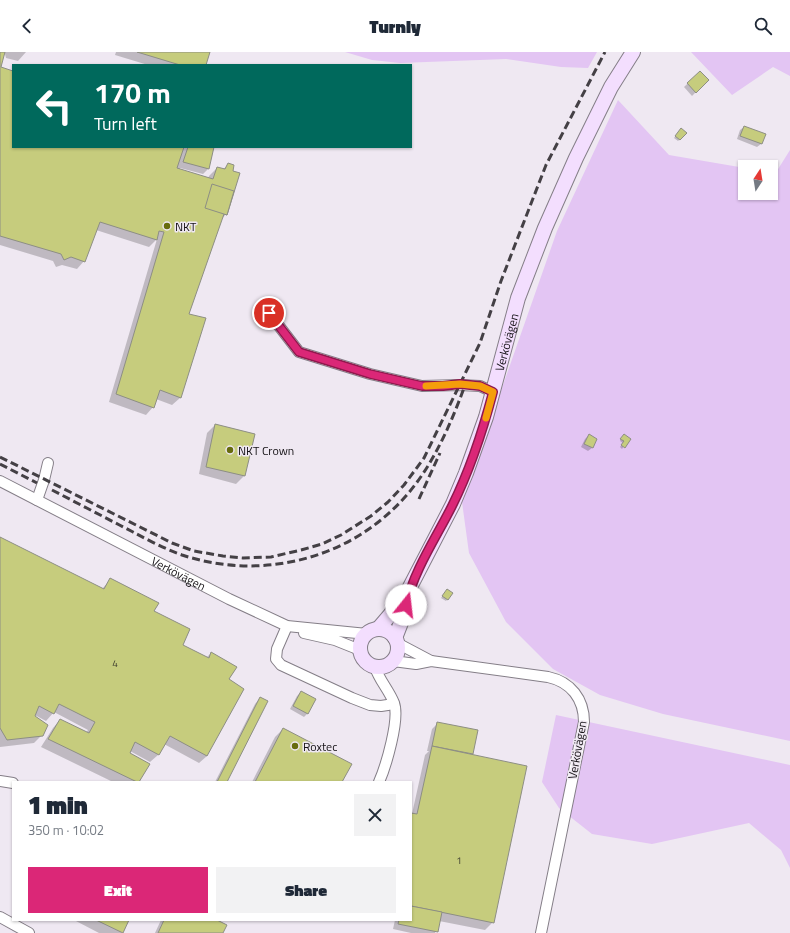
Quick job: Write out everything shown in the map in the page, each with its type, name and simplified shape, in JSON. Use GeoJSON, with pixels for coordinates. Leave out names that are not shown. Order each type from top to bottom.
{"type":"FeatureCollection","features":[{"type":"Feature","properties":{"kind":"main road","name":"Verkövägen"},"geometry":{"type":"LineString","coordinates":[[360,650],[361,641],[390,616],[409,589],[453,504],[486,417],[518,298],[545,228],[576,158],[611,87],[633,52]]}},
{"type":"Feature","properties":{"kind":"main road"},"geometry":{"type":"LineString","coordinates":[[393,661],[397,653],[396,640],[409,589]]}},
{"type":"Feature","properties":{"kind":"main road","name":"Verkövägen"},"geometry":{"type":"LineString","coordinates":[[373,631],[388,631],[396,640]]}},
{"type":"Feature","properties":{"kind":"main road"},"geometry":{"type":"LineString","coordinates":[[360,650],[365,661],[375,667]]}},
{"type":"Feature","properties":{"kind":"main road","name":"Verkövägen"},"geometry":{"type":"LineString","coordinates":[[375,667],[385,666],[393,661]]}},
{"type":"Feature","properties":{"kind":"street"},"geometry":{"type":"LineString","coordinates":[[269,313],[299,352],[370,374],[422,386],[460,384],[480,386],[493,392]]}},
{"type":"Feature","properties":{"kind":"street"},"geometry":{"type":"LineString","coordinates":[[37,500],[48,463]]}},
{"type":"Feature","properties":{"kind":"street","name":"Verkövägen"},"geometry":{"type":"LineString","coordinates":[[0,481],[229,599],[287,626],[373,631]]}},
{"type":"Feature","properties":{"kind":"street"},"geometry":{"type":"LineString","coordinates":[[360,650],[335,640],[310,635],[287,626],[277,649],[276,659],[281,665],[370,705],[381,706],[394,704]]}},
{"type":"Feature","properties":{"kind":"street","name":"Verkövägen"},"geometry":{"type":"LineString","coordinates":[[396,640],[431,661]]}},
{"type":"Feature","properties":{"kind":"street","name":"Verkövägen"},"geometry":{"type":"LineString","coordinates":[[393,661],[416,664],[431,661],[555,678],[572,689],[580,700],[584,714],[582,729],[541,933]]}},
{"type":"Feature","properties":{"kind":"street"},"geometry":{"type":"LineString","coordinates":[[375,667],[378,676],[394,704],[394,731],[383,774],[380,781]]}},
{"type":"Feature","properties":{"kind":"street"},"geometry":{"type":"LineString","coordinates":[[0,781],[12,783]]}},
{"type":"Feature","properties":{"kind":"street"},"geometry":{"type":"LineString","coordinates":[[0,917],[29,933]]}},
{"type":"Feature","properties":{"kind":"shaded area"},"geometry":{"type":"Polygon","coordinates":[[[345,52],[597,52],[588,68],[561,67],[506,59],[400,63],[372,60],[345,52]]]}},
{"type":"Feature","properties":{"kind":"shaded area"},"geometry":{"type":"Polygon","coordinates":[[[691,52],[790,52],[790,76],[773,67],[732,95],[691,52]]]}},
{"type":"Feature","properties":{"kind":"shaded area"},"geometry":{"type":"Polygon","coordinates":[[[618,100],[669,155],[738,167],[738,200],[778,200],[778,169],[790,150],[790,741],[663,714],[600,695],[553,669],[506,622],[469,553],[462,502],[557,231],[618,100]]]}},
{"type":"Feature","properties":{"kind":"shaded area"},"geometry":{"type":"Polygon","coordinates":[[[556,715],[790,765],[790,868],[781,850],[749,823],[652,844],[592,834],[559,808],[542,782],[556,715]]]}},
{"type":"Feature","properties":{"kind":"building","name":"NKT"},"geometry":{"type":"Polygon","coordinates":[[[0,52],[5,52],[1,67],[12,71],[12,148],[184,148],[177,168],[213,179],[217,167],[225,169],[228,163],[234,165],[233,171],[240,173],[227,215],[224,214],[189,314],[206,318],[181,398],[160,390],[154,408],[116,394],[164,232],[159,231],[157,240],[100,222],[85,262],[71,257],[64,260],[61,254],[0,236],[0,52]]]}},
{"type":"Feature","properties":{"kind":"building"},"geometry":{"type":"Polygon","coordinates":[[[137,52],[210,52],[206,64],[177,64],[137,52]]]}},
{"type":"Feature","properties":{"kind":"building"},"geometry":{"type":"Polygon","coordinates":[[[700,71],[709,80],[696,93],[687,83],[700,71]]]}},
{"type":"Feature","properties":{"kind":"building"},"geometry":{"type":"Polygon","coordinates":[[[744,126],[766,134],[762,144],[740,136],[744,126]]]}},
{"type":"Feature","properties":{"kind":"building"},"geometry":{"type":"Polygon","coordinates":[[[681,128],[687,133],[680,140],[675,136],[681,128]]]}},
{"type":"Feature","properties":{"kind":"building"},"geometry":{"type":"Polygon","coordinates":[[[188,148],[214,148],[209,169],[183,162],[188,148]]]}},
{"type":"Feature","properties":{"kind":"building"},"geometry":{"type":"Polygon","coordinates":[[[212,184],[234,191],[227,215],[205,208],[212,184]]]}},
{"type":"Feature","properties":{"kind":"building","name":"NKT Crown"},"geometry":{"type":"Polygon","coordinates":[[[215,424],[255,434],[245,476],[206,467],[215,424]]]}},
{"type":"Feature","properties":{"kind":"building"},"geometry":{"type":"Polygon","coordinates":[[[589,434],[597,439],[593,448],[584,444],[589,434]]]}},
{"type":"Feature","properties":{"kind":"building"},"geometry":{"type":"Polygon","coordinates":[[[624,434],[631,439],[625,448],[621,445],[624,441],[620,439],[624,434]]]}},
{"type":"Feature","properties":{"kind":"building"},"geometry":{"type":"Polygon","coordinates":[[[0,537],[104,589],[110,578],[159,603],[154,611],[190,629],[183,645],[209,658],[211,652],[237,667],[229,679],[244,689],[207,756],[170,736],[159,755],[135,742],[130,753],[150,764],[140,781],[135,781],[48,739],[60,719],[89,733],[95,722],[59,704],[54,714],[39,706],[35,716],[48,725],[43,736],[7,740],[0,728],[0,537]]]}},
{"type":"Feature","properties":{"kind":"building"},"geometry":{"type":"Polygon","coordinates":[[[447,589],[453,593],[448,600],[442,596],[447,589]]]}},
{"type":"Feature","properties":{"kind":"building"},"geometry":{"type":"Polygon","coordinates":[[[301,691],[316,699],[308,714],[293,706],[301,691]]]}},
{"type":"Feature","properties":{"kind":"building"},"geometry":{"type":"Polygon","coordinates":[[[260,697],[268,701],[228,781],[218,781],[260,697]]]}},
{"type":"Feature","properties":{"kind":"building"},"geometry":{"type":"Polygon","coordinates":[[[437,722],[478,730],[473,754],[432,746],[437,722]]]}},
{"type":"Feature","properties":{"kind":"building","name":"Roxtec"},"geometry":{"type":"Polygon","coordinates":[[[283,728],[352,764],[343,781],[256,781],[283,728]]]}},
{"type":"Feature","properties":{"kind":"building"},"geometry":{"type":"Polygon","coordinates":[[[432,746],[527,766],[494,923],[412,906],[412,813],[417,814],[432,746]]]}},
{"type":"Feature","properties":{"kind":"building"},"geometry":{"type":"Polygon","coordinates":[[[412,906],[442,912],[438,932],[398,924],[399,921],[412,921],[412,906]]]}},
{"type":"Feature","properties":{"kind":"building"},"geometry":{"type":"Polygon","coordinates":[[[98,921],[129,921],[123,933],[98,921]]]}},
{"type":"Feature","properties":{"kind":"building"},"geometry":{"type":"Polygon","coordinates":[[[164,921],[219,921],[227,925],[223,933],[158,933],[164,921]]]}},
{"type":"Feature","properties":{"kind":"railway"},"geometry":{"type":"LineString","coordinates":[[0,457],[172,543],[194,551],[223,556],[243,558],[271,557],[301,550],[322,544],[341,535],[371,516],[388,502],[404,485],[424,458],[480,343],[501,281],[546,165],[605,52]]}},
{"type":"Feature","properties":{"kind":"railway"},"geometry":{"type":"LineString","coordinates":[[52,490],[151,541],[182,555],[212,563],[242,566],[273,565],[302,559],[331,550],[358,536],[383,519],[405,497],[424,473],[432,459],[453,417],[464,388]]}},
{"type":"Feature","properties":{"kind":"railway"},"geometry":{"type":"LineString","coordinates":[[419,499],[440,453]]}},
{"type":"Feature","properties":{"kind":"railway"},"geometry":{"type":"LineString","coordinates":[[0,464],[37,483]]}},
{"type":"Feature","properties":{"kind":"slow traffic"},"geometry":{"type":"LineString","coordinates":[[426,386],[460,384],[480,386],[493,392],[486,418]]}},
{"type":"Feature","properties":{"kind":"place","name":"NKT"},"geometry":{"type":"Point","coordinates":[167,226]}},
{"type":"Feature","properties":{"kind":"place","name":"NKT Crown"},"geometry":{"type":"Point","coordinates":[230,450]}},
{"type":"Feature","properties":{"kind":"place","name":"Roxtec"},"geometry":{"type":"Point","coordinates":[295,746]}},
{"type":"Feature","properties":{"kind":"route"},"geometry":{"type":"LineString","coordinates":[[269,313],[299,352],[370,374],[422,386],[460,384],[480,386],[493,392],[477,444],[466,473],[453,504],[409,589],[406,605]]}}]}
